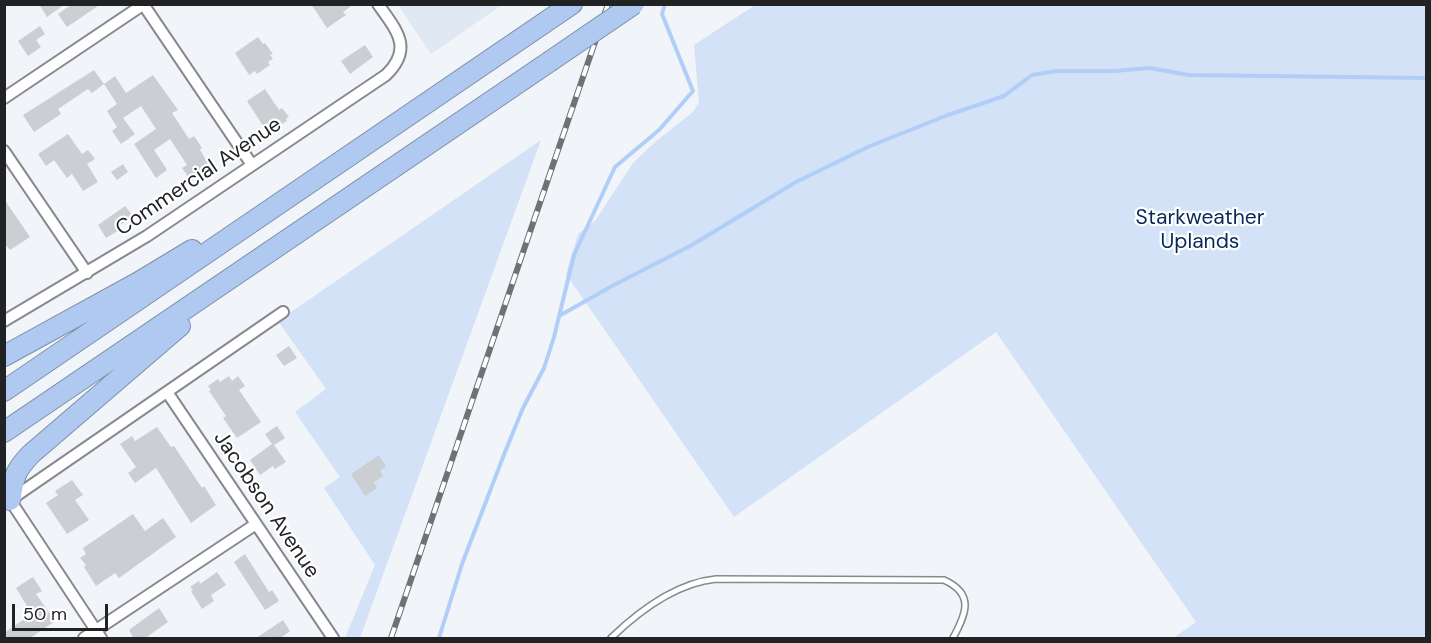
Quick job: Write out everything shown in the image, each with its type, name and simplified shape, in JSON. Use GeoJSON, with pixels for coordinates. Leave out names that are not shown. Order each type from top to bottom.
{"type":"FeatureCollection","features":[{"type":"Feature","properties":{"kind":"highway"},"geometry":{"type":"LineString","coordinates":[[4,391],[572,4]]}},
{"type":"Feature","properties":{"kind":"highway"},"geometry":{"type":"LineString","coordinates":[[4,432],[634,4]]}},
{"type":"Feature","properties":{"kind":"highway"},"geometry":{"type":"LineString","coordinates":[[4,356],[307,185]]}},
{"type":"Feature","properties":{"kind":"highway"},"geometry":{"type":"LineString","coordinates":[[10,500],[11,486],[18,468],[31,454],[258,260]]}},
{"type":"Feature","properties":{"kind":"street","name":"Commercial Avenue"},"geometry":{"type":"LineString","coordinates":[[4,321],[147,236],[386,75],[395,66],[401,51],[395,29],[378,4]]}},
{"type":"Feature","properties":{"kind":"street"},"geometry":{"type":"LineString","coordinates":[[4,98],[144,5],[252,165]]}},
{"type":"Feature","properties":{"kind":"street"},"geometry":{"type":"LineString","coordinates":[[4,151],[87,273]]}},
{"type":"Feature","properties":{"kind":"street"},"geometry":{"type":"LineString","coordinates":[[99,634],[10,500],[283,312]]}},
{"type":"Feature","properties":{"kind":"street","name":"Jacobson Avenue"},"geometry":{"type":"LineString","coordinates":[[167,392],[333,639]]}},
{"type":"Feature","properties":{"kind":"street"},"geometry":{"type":"LineString","coordinates":[[84,639],[99,634],[256,524]]}},
{"type":"Feature","properties":{"kind":"lane"},"geometry":{"type":"LineString","coordinates":[[611,639],[625,625],[684,586],[699,580],[727,579],[944,580],[955,584],[960,590],[966,608],[962,623],[953,639]]}},
{"type":"Feature","properties":{"kind":"shaded area"},"geometry":{"type":"Polygon","coordinates":[[[398,5],[502,5],[431,54],[398,5]]]}},
{"type":"Feature","properties":{"kind":"green space","name":"Starkweather Uplands"},"geometry":{"type":"Polygon","coordinates":[[[755,5],[1426,5],[1426,638],[1173,638],[1196,622],[996,332],[734,517],[566,274],[578,234],[595,221],[633,163],[693,112],[699,102],[694,45],[755,5]]]}},
{"type":"Feature","properties":{"kind":"green space"},"geometry":{"type":"Polygon","coordinates":[[[541,140],[360,638],[345,638],[375,565],[324,488],[340,477],[295,412],[326,389],[278,321],[541,140]]]}},
{"type":"Feature","properties":{"kind":"building"},"geometry":{"type":"Polygon","coordinates":[[[39,4],[65,4],[47,17],[39,4]]]}},
{"type":"Feature","properties":{"kind":"building"},"geometry":{"type":"Polygon","coordinates":[[[72,4],[101,4],[67,27],[58,14],[72,4]]]}},
{"type":"Feature","properties":{"kind":"building"},"geometry":{"type":"Polygon","coordinates":[[[311,4],[354,4],[343,12],[346,15],[327,28],[311,4]]]}},
{"type":"Feature","properties":{"kind":"building"},"geometry":{"type":"Polygon","coordinates":[[[40,26],[45,34],[36,40],[41,47],[28,56],[18,41],[40,26]]]}},
{"type":"Feature","properties":{"kind":"building"},"geometry":{"type":"Polygon","coordinates":[[[258,37],[273,54],[270,55],[273,59],[268,62],[270,65],[257,74],[255,71],[249,75],[235,53],[258,37]]]}},
{"type":"Feature","properties":{"kind":"building"},"geometry":{"type":"Polygon","coordinates":[[[365,45],[373,57],[350,74],[341,61],[365,45]]]}},
{"type":"Feature","properties":{"kind":"building"},"geometry":{"type":"Polygon","coordinates":[[[94,70],[104,84],[92,93],[88,89],[58,109],[61,114],[34,132],[23,115],[94,70]]]}},
{"type":"Feature","properties":{"kind":"building"},"geometry":{"type":"Polygon","coordinates":[[[153,75],[178,110],[172,113],[189,139],[194,136],[211,168],[191,181],[182,168],[187,165],[170,139],[154,150],[167,170],[156,178],[134,144],[156,129],[141,106],[123,118],[135,134],[121,144],[112,131],[117,127],[107,111],[117,104],[104,84],[115,76],[126,93],[153,75]]]}},
{"type":"Feature","properties":{"kind":"building"},"geometry":{"type":"Polygon","coordinates":[[[265,89],[279,110],[282,108],[289,117],[287,121],[267,132],[247,101],[265,89]]]}},
{"type":"Feature","properties":{"kind":"building"},"geometry":{"type":"Polygon","coordinates":[[[68,134],[82,154],[88,150],[95,159],[87,164],[98,182],[83,191],[72,174],[67,178],[54,160],[46,166],[38,154],[68,134]]]}},
{"type":"Feature","properties":{"kind":"building"},"geometry":{"type":"Polygon","coordinates":[[[123,164],[128,172],[117,180],[111,172],[123,164]]]}},
{"type":"Feature","properties":{"kind":"building"},"geometry":{"type":"Polygon","coordinates":[[[4,199],[30,237],[10,250],[4,243],[4,199]]]}},
{"type":"Feature","properties":{"kind":"building"},"geometry":{"type":"Polygon","coordinates":[[[125,206],[133,216],[119,226],[121,229],[106,238],[98,225],[125,206]]]}},
{"type":"Feature","properties":{"kind":"building"},"geometry":{"type":"Polygon","coordinates":[[[289,346],[297,358],[284,366],[276,355],[289,346]]]}},
{"type":"Feature","properties":{"kind":"building"},"geometry":{"type":"Polygon","coordinates":[[[229,376],[232,381],[238,376],[245,386],[239,390],[261,422],[237,438],[223,418],[226,416],[208,386],[218,379],[220,382],[229,376]]]}},
{"type":"Feature","properties":{"kind":"building"},"geometry":{"type":"Polygon","coordinates":[[[277,426],[285,438],[274,445],[286,462],[275,469],[273,466],[260,475],[250,460],[272,444],[265,434],[277,426]]]}},
{"type":"Feature","properties":{"kind":"building"},"geometry":{"type":"Polygon","coordinates":[[[157,427],[171,447],[174,446],[216,505],[191,523],[156,468],[135,483],[128,473],[136,467],[120,444],[132,436],[135,441],[157,427]]]}},
{"type":"Feature","properties":{"kind":"building"},"geometry":{"type":"Polygon","coordinates":[[[379,455],[386,466],[380,471],[383,476],[374,482],[377,488],[365,496],[351,474],[379,455]]]}},
{"type":"Feature","properties":{"kind":"building"},"geometry":{"type":"Polygon","coordinates":[[[72,480],[83,495],[75,500],[89,520],[67,534],[46,503],[58,495],[55,491],[72,480]]]}},
{"type":"Feature","properties":{"kind":"building"},"geometry":{"type":"Polygon","coordinates":[[[133,514],[145,531],[163,518],[176,537],[119,578],[115,573],[96,586],[80,558],[86,554],[83,548],[133,514]]]}},
{"type":"Feature","properties":{"kind":"building"},"geometry":{"type":"Polygon","coordinates":[[[245,554],[269,592],[272,590],[279,601],[265,610],[234,562],[245,554]]]}},
{"type":"Feature","properties":{"kind":"building"},"geometry":{"type":"Polygon","coordinates":[[[217,572],[226,585],[211,595],[214,601],[202,609],[190,587],[199,581],[200,584],[217,572]]]}},
{"type":"Feature","properties":{"kind":"building"},"geometry":{"type":"Polygon","coordinates":[[[33,577],[42,591],[36,594],[55,621],[29,639],[4,639],[4,633],[32,614],[16,588],[33,577]]]}},
{"type":"Feature","properties":{"kind":"building"},"geometry":{"type":"Polygon","coordinates":[[[159,608],[168,622],[144,639],[134,639],[129,630],[159,608]]]}},
{"type":"Feature","properties":{"kind":"building"},"geometry":{"type":"Polygon","coordinates":[[[283,620],[290,631],[279,639],[255,639],[283,620]]]}},
{"type":"Feature","properties":{"kind":"waterway"},"geometry":{"type":"LineString","coordinates":[[439,638],[462,564],[505,452],[523,408],[544,368],[574,255],[615,167],[659,130],[693,91],[662,14],[665,4]]}},
{"type":"Feature","properties":{"kind":"waterway"},"geometry":{"type":"LineString","coordinates":[[559,316],[692,245],[796,182],[870,146],[1004,96],[1032,75],[1057,71],[1114,71],[1150,68],[1189,75],[1426,78]]}},
{"type":"Feature","properties":{"kind":"railway"},"geometry":{"type":"LineString","coordinates":[[391,638],[608,4]]}}]}
